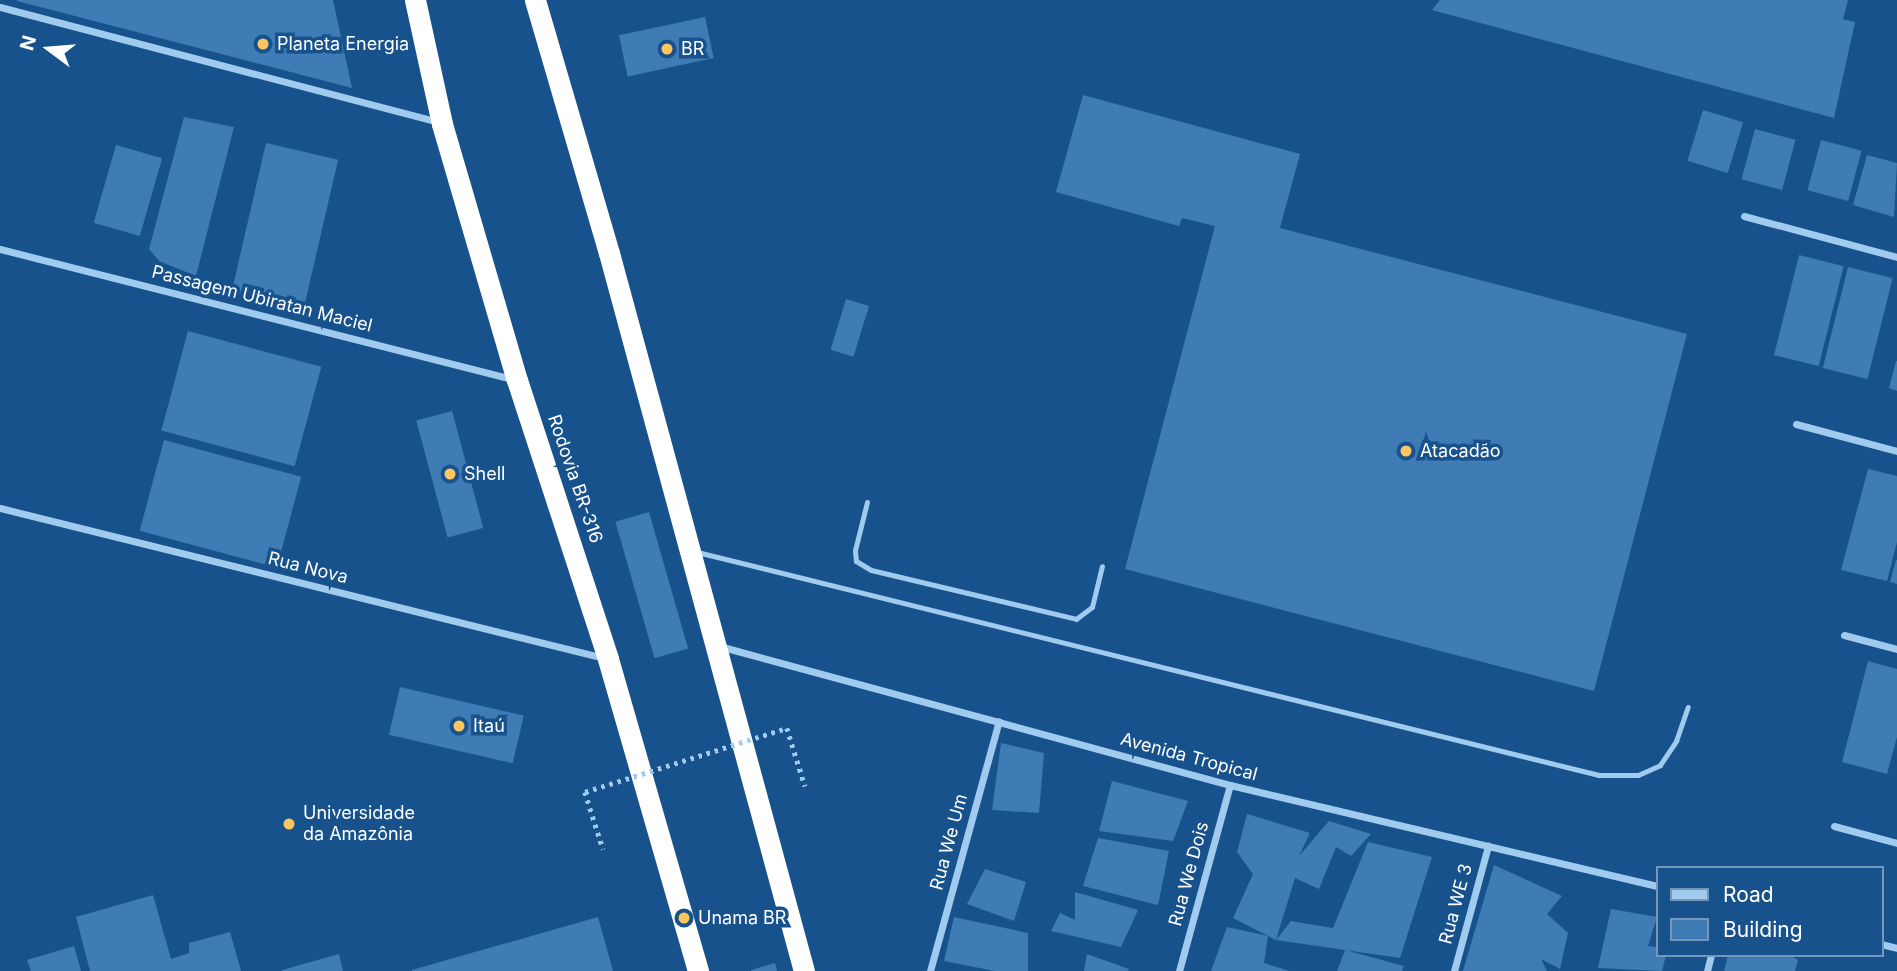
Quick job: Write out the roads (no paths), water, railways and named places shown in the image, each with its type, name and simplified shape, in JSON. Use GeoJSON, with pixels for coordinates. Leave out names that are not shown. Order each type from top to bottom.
{"type":"FeatureCollection","features":[{"type":"Feature","properties":{"kind":"highway","name":"Rodovia BR-316"},"geometry":{"type":"LineString","coordinates":[[415,0],[442,124],[517,380],[608,659],[698,971]]}},
{"type":"Feature","properties":{"kind":"highway"},"geometry":{"type":"LineString","coordinates":[[535,0],[690,551],[804,971]]}},
{"type":"Feature","properties":{"kind":"street"},"geometry":{"type":"LineString","coordinates":[[0,6],[442,124]]}},
{"type":"Feature","properties":{"kind":"street"},"geometry":{"type":"LineString","coordinates":[[1744,216],[1897,257]]}},
{"type":"Feature","properties":{"kind":"street","name":"Passagem Ubiratan Maciel"},"geometry":{"type":"LineString","coordinates":[[0,249],[517,380]]}},
{"type":"Feature","properties":{"kind":"street"},"geometry":{"type":"LineString","coordinates":[[1796,424],[1897,451]]}},
{"type":"Feature","properties":{"kind":"street","name":"Rua Nova"},"geometry":{"type":"LineString","coordinates":[[0,509],[608,659]]}},
{"type":"Feature","properties":{"kind":"street"},"geometry":{"type":"LineString","coordinates":[[1844,635],[1897,649]]}},
{"type":"Feature","properties":{"kind":"street","name":"Avenida Tropical"},"geometry":{"type":"LineString","coordinates":[[716,645],[1230,785],[1656,886]]}},
{"type":"Feature","properties":{"kind":"street","name":"Rua We Um"},"geometry":{"type":"LineString","coordinates":[[930,971],[999,721]]}},
{"type":"Feature","properties":{"kind":"street","name":"Rua We Dois"},"geometry":{"type":"LineString","coordinates":[[1179,971],[1230,785]]}},
{"type":"Feature","properties":{"kind":"street"},"geometry":{"type":"LineString","coordinates":[[1834,826],[1897,843]]}},
{"type":"Feature","properties":{"kind":"street","name":"Rua WE 3"},"geometry":{"type":"LineString","coordinates":[[1454,971],[1488,846]]}},
{"type":"Feature","properties":{"kind":"lane"},"geometry":{"type":"LineString","coordinates":[[867,502],[855,550],[856,561],[871,569],[1076,619],[1092,607],[1102,566]]}},
{"type":"Feature","properties":{"kind":"lane"},"geometry":{"type":"LineString","coordinates":[[690,551],[1599,775],[1638,775],[1660,765],[1676,741],[1688,707]]}},
{"type":"Feature","properties":{"kind":"place","name":"Planeta Energia"},"geometry":{"type":"Point","coordinates":[263,44]}},
{"type":"Feature","properties":{"kind":"place","name":"BR"},"geometry":{"type":"Point","coordinates":[667,49]}},
{"type":"Feature","properties":{"kind":"place","name":"Atacadão"},"geometry":{"type":"Point","coordinates":[1406,451]}},
{"type":"Feature","properties":{"kind":"place","name":"Shell"},"geometry":{"type":"Point","coordinates":[450,474]}},
{"type":"Feature","properties":{"kind":"place","name":"Itaú"},"geometry":{"type":"Point","coordinates":[459,726]}},
{"type":"Feature","properties":{"kind":"place","name":"Universidade da Amazônia"},"geometry":{"type":"Point","coordinates":[289,824]}},
{"type":"Feature","properties":{"kind":"place","name":"Unama BR"},"geometry":{"type":"Point","coordinates":[684,918]}}]}
